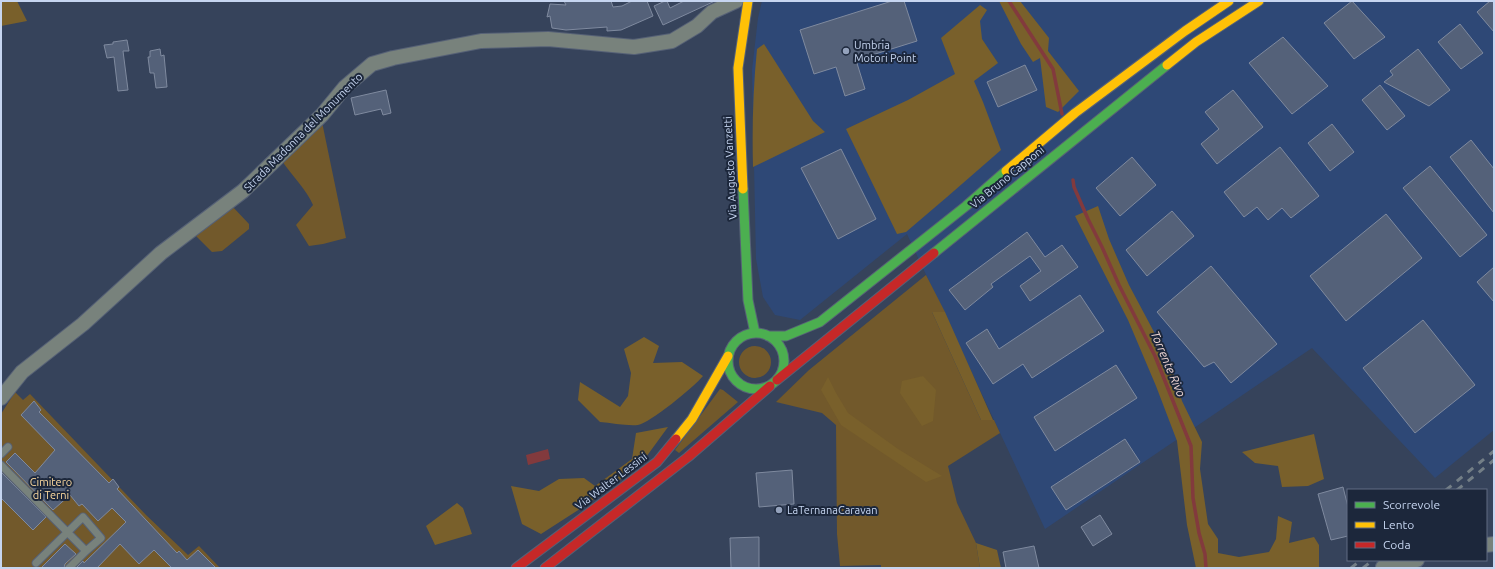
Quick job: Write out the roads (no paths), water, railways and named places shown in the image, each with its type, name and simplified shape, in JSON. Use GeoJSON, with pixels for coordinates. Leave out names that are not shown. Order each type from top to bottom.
{"type":"FeatureCollection","features":[{"type":"Feature","properties":{"kind":"main road","name":"Via Augusto Vanzetti"},"geometry":{"type":"LineString","coordinates":[[748,1],[738,68],[748,300],[755,333]]}},
{"type":"Feature","properties":{"kind":"main road","name":"Via Bruno Capponi"},"geometry":{"type":"LineString","coordinates":[[768,336],[786,336],[820,322],[966,206],[1075,113],[1185,31],[1229,1]]}},
{"type":"Feature","properties":{"kind":"main road","name":"Via Bruno Capponi"},"geometry":{"type":"LineString","coordinates":[[773,383],[1196,42],[1259,1]]}},
{"type":"Feature","properties":{"kind":"main road"},"geometry":{"type":"LineString","coordinates":[[545,568],[654,484],[773,383],[781,373],[784,364],[780,347],[768,336],[755,333],[746,335],[738,340],[731,347],[728,356],[730,374],[743,387],[752,389],[761,389],[773,383]]}},
{"type":"Feature","properties":{"kind":"main road","name":"Via Walter Lessini"},"geometry":{"type":"LineString","coordinates":[[516,568],[657,462],[692,419],[728,356]]}},
{"type":"Feature","properties":{"kind":"street","name":"Strada Madonna del Monumento"},"geometry":{"type":"LineString","coordinates":[[1,398],[22,372],[83,324],[161,254],[243,192],[322,114],[345,87],[372,64],[393,58],[481,41],[548,39],[634,47],[672,40],[697,26],[712,12],[736,1]]}},
{"type":"Feature","properties":{"kind":"street"},"geometry":{"type":"LineString","coordinates":[[1383,567],[1412,561]]}},
{"type":"Feature","properties":{"kind":"lane"},"geometry":{"type":"LineString","coordinates":[[1,454],[8,447]]}},
{"type":"Feature","properties":{"kind":"lane"},"geometry":{"type":"LineString","coordinates":[[1,465],[86,551]]}},
{"type":"Feature","properties":{"kind":"lane"},"geometry":{"type":"LineString","coordinates":[[36,562],[83,517],[101,538],[69,568]]}},
{"type":"Feature","properties":{"kind":"waterway","name":"Torrente Rivo"},"geometry":{"type":"LineString","coordinates":[[1009,1],[1053,69],[1062,114]]}},
{"type":"Feature","properties":{"kind":"waterway","name":"Torrente Rivo"},"geometry":{"type":"LineString","coordinates":[[1073,180],[1074,187],[1088,219],[1155,356],[1191,446],[1193,498],[1199,533],[1205,554],[1206,568]]}},
{"type":"Feature","properties":{"kind":"railway"},"geometry":{"type":"LineString","coordinates":[[1447,489],[1494,451]]}},
{"type":"Feature","properties":{"kind":"railway"},"geometry":{"type":"LineString","coordinates":[[1458,489],[1494,460]]}},
{"type":"Feature","properties":{"kind":"railway"},"geometry":{"type":"LineString","coordinates":[[1351,568],[1360,561]]}},
{"type":"Feature","properties":{"kind":"railway"},"geometry":{"type":"LineString","coordinates":[[1363,568],[1372,561]]}},
{"type":"Feature","properties":{"kind":"place","name":"Umbria Motori Point"},"geometry":{"type":"Point","coordinates":[846,51]}},
{"type":"Feature","properties":{"kind":"place","name":"LaTernanaCaravan"},"geometry":{"type":"Point","coordinates":[779,510]}},
{"type":"Feature","properties":{"kind":"park label","name":"Cimitero di Terni"},"geometry":{"type":"Point","coordinates":[51,488]}}]}
